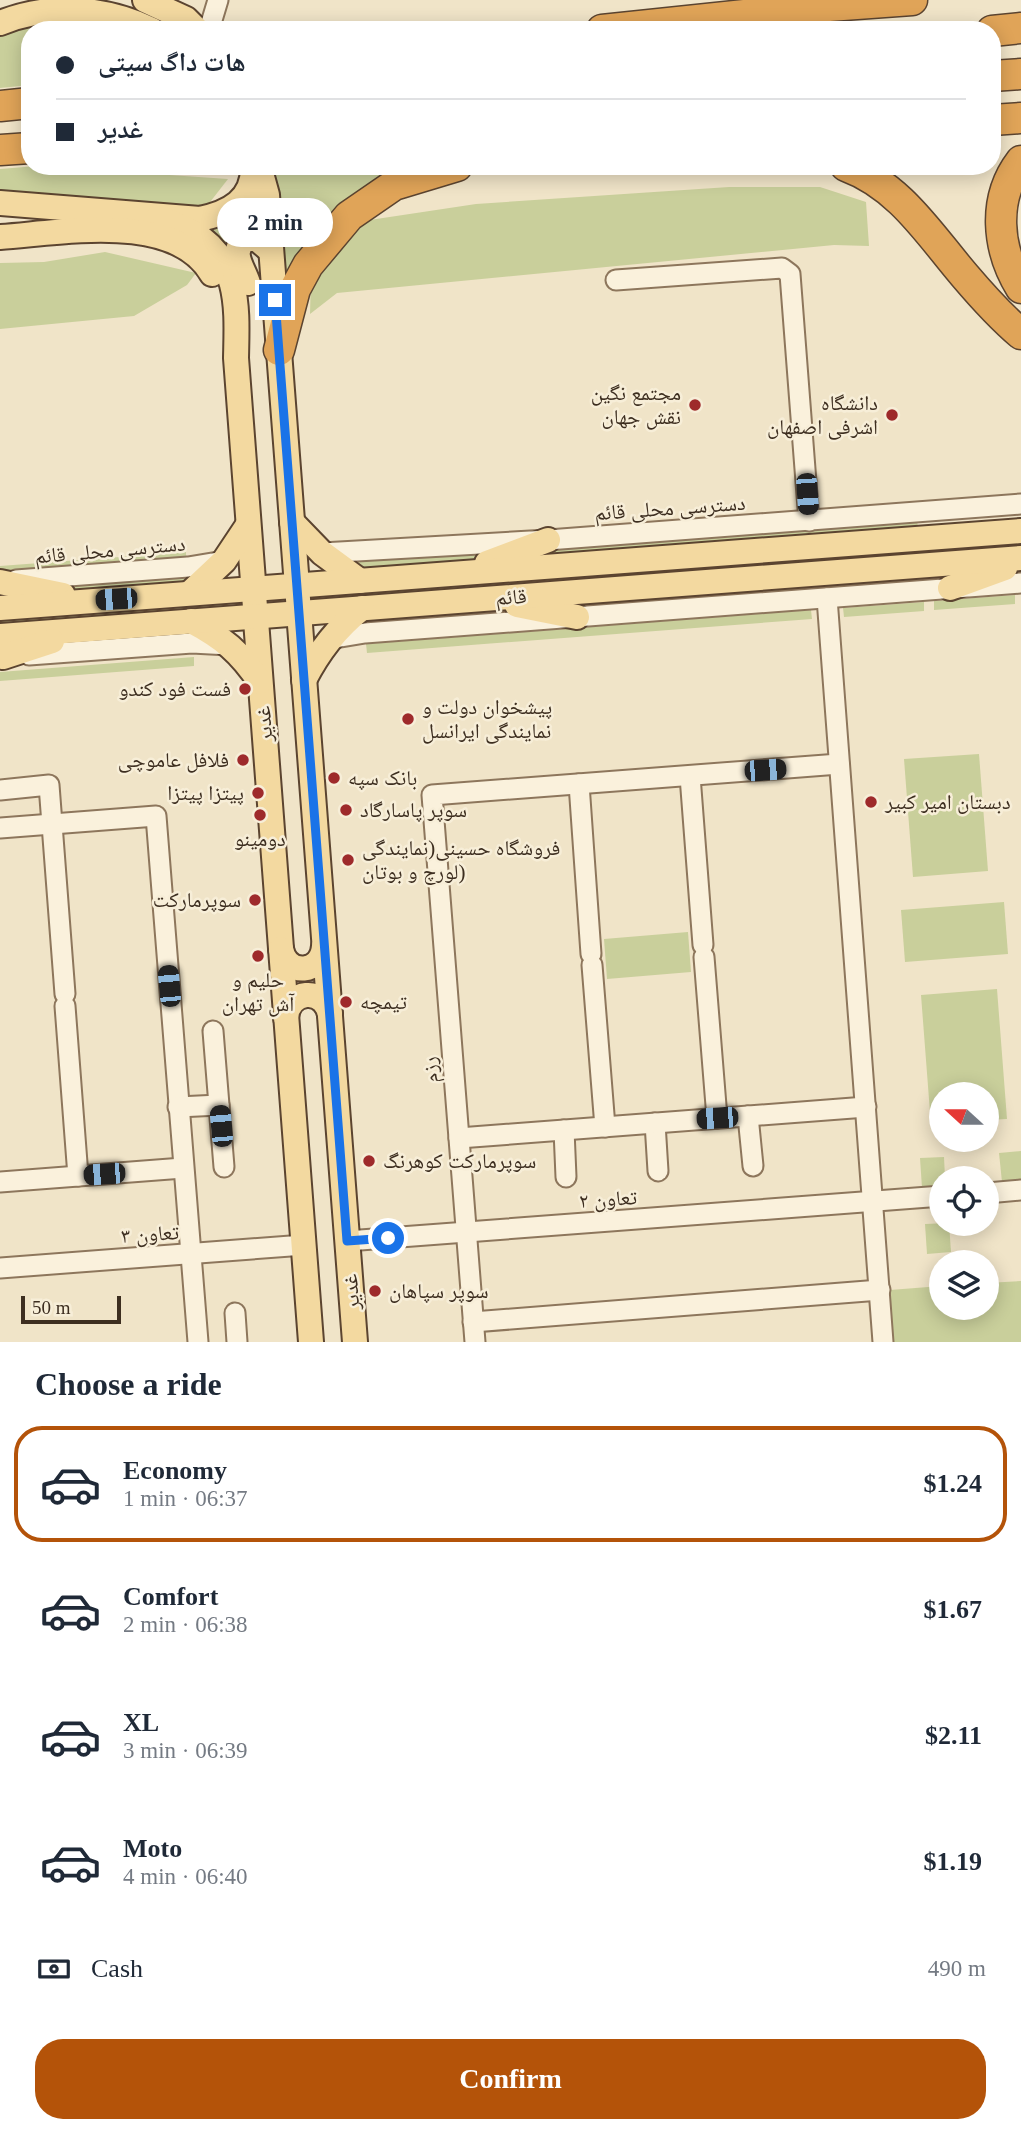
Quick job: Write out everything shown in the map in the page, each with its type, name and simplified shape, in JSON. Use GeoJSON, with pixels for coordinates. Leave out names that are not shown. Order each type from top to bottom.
{"type":"FeatureCollection","features":[{"type":"Feature","properties":{"kind":"highway"},"geometry":{"type":"LineString","coordinates":[[687,21],[912,0]]}},
{"type":"Feature","properties":{"kind":"highway"},"geometry":{"type":"LineString","coordinates":[[1001,30],[1021,28]]}},
{"type":"Feature","properties":{"kind":"highway"},"geometry":{"type":"LineString","coordinates":[[1001,75],[1021,74]]}},
{"type":"Feature","properties":{"kind":"highway"},"geometry":{"type":"LineString","coordinates":[[0,106],[21,104]]}},
{"type":"Feature","properties":{"kind":"highway"},"geometry":{"type":"LineString","coordinates":[[1001,120],[1021,118]]}},
{"type":"Feature","properties":{"kind":"highway"},"geometry":{"type":"LineString","coordinates":[[0,150],[21,149]]}},
{"type":"Feature","properties":{"kind":"highway"},"geometry":{"type":"LineString","coordinates":[[0,156],[21,156]]}},
{"type":"Feature","properties":{"kind":"highway"},"geometry":{"type":"LineString","coordinates":[[1021,161],[1013,171],[1005,190],[1000,228],[1005,254],[1021,289]]}},
{"type":"Feature","properties":{"kind":"highway"},"geometry":{"type":"LineString","coordinates":[[279,350],[295,289],[308,265],[349,216],[394,185],[427,175]]}},
{"type":"Feature","properties":{"kind":"highway"},"geometry":{"type":"LineString","coordinates":[[863,175],[878,183],[904,204],[927,227],[970,282],[1021,334]]}},
{"type":"Feature","properties":{"kind":"main road"},"geometry":{"type":"LineString","coordinates":[[0,23],[79,0]]}},
{"type":"Feature","properties":{"kind":"main road"},"geometry":{"type":"LineString","coordinates":[[145,0],[195,21]]}},
{"type":"Feature","properties":{"kind":"main road"},"geometry":{"type":"LineString","coordinates":[[31,14],[77,9],[106,13],[133,21]]}},
{"type":"Feature","properties":{"kind":"main road"},"geometry":{"type":"LineString","coordinates":[[253,175],[258,193]]}},
{"type":"Feature","properties":{"kind":"main road"},"geometry":{"type":"LineString","coordinates":[[258,193],[259,175]]}},
{"type":"Feature","properties":{"kind":"main road"},"geometry":{"type":"LineString","coordinates":[[0,203],[200,219],[221,215],[258,193]]}},
{"type":"Feature","properties":{"kind":"main road","name":"غدیر"},"geometry":{"type":"LineString","coordinates":[[258,193],[271,251],[355,1342]]}},
{"type":"Feature","properties":{"kind":"main road"},"geometry":{"type":"LineString","coordinates":[[158,217],[194,233],[224,263],[232,277],[236,367]]}},
{"type":"Feature","properties":{"kind":"main road"},"geometry":{"type":"LineString","coordinates":[[0,237],[118,230],[144,232],[169,240],[192,253],[208,267],[218,285],[236,367]]}},
{"type":"Feature","properties":{"kind":"main road"},"geometry":{"type":"LineString","coordinates":[[236,367],[251,326],[248,281],[236,257],[239,245],[244,239],[257,239],[271,251]]}},
{"type":"Feature","properties":{"kind":"main road","name":"غدیر"},"geometry":{"type":"LineString","coordinates":[[236,367],[311,1342]]}},
{"type":"Feature","properties":{"kind":"main road"},"geometry":{"type":"LineString","coordinates":[[292,522],[322,553],[360,580]]}},
{"type":"Feature","properties":{"kind":"main road"},"geometry":{"type":"LineString","coordinates":[[190,593],[224,561],[248,525]]}},
{"type":"Feature","properties":{"kind":"main road","name":"قائم"},"geometry":{"type":"LineString","coordinates":[[0,608],[1021,530]]}},
{"type":"Feature","properties":{"kind":"main road"},"geometry":{"type":"LineString","coordinates":[[462,573],[548,540]]}},
{"type":"Feature","properties":{"kind":"main road"},"geometry":{"type":"LineString","coordinates":[[950,588],[1021,560]]}},
{"type":"Feature","properties":{"kind":"main road","name":"قائم"},"geometry":{"type":"LineString","coordinates":[[1,650],[93,628],[1021,560]]}},
{"type":"Feature","properties":{"kind":"main road"},"geometry":{"type":"LineString","coordinates":[[0,581],[92,601]]}},
{"type":"Feature","properties":{"kind":"main road"},"geometry":{"type":"LineString","coordinates":[[333,583],[323,587],[318,597],[320,606],[334,610]]}},
{"type":"Feature","properties":{"kind":"main road"},"geometry":{"type":"LineString","coordinates":[[218,591],[232,598],[234,608],[230,615],[219,619]]}},
{"type":"Feature","properties":{"kind":"main road"},"geometry":{"type":"LineString","coordinates":[[485,599],[577,617]]}},
{"type":"Feature","properties":{"kind":"main road"},"geometry":{"type":"LineString","coordinates":[[304,680],[316,656],[329,639],[344,622],[362,608]]}},
{"type":"Feature","properties":{"kind":"main road"},"geometry":{"type":"LineString","coordinates":[[191,621],[231,645],[246,661],[260,683]]}},
{"type":"Feature","properties":{"kind":"main road"},"geometry":{"type":"LineString","coordinates":[[281,950],[291,967],[304,970],[317,964],[324,953],[324,946]]}},
{"type":"Feature","properties":{"kind":"main road"},"geometry":{"type":"LineString","coordinates":[[286,1017],[294,999],[306,994],[319,997],[328,1007],[330,1014]]}},
{"type":"Feature","properties":{"kind":"street"},"geometry":{"type":"LineString","coordinates":[[195,21],[218,0]]}},
{"type":"Feature","properties":{"kind":"street"},"geometry":{"type":"LineString","coordinates":[[616,280],[782,268],[790,274],[809,521]]}},
{"type":"Feature","properties":{"kind":"street","name":"دسترسی محلی قائم"},"geometry":{"type":"LineString","coordinates":[[322,553],[548,540],[1021,504]]}},
{"type":"Feature","properties":{"kind":"street","name":"دسترسی محلی قائم"},"geometry":{"type":"LineString","coordinates":[[0,581],[188,567],[224,561]]}},
{"type":"Feature","properties":{"kind":"street"},"geometry":{"type":"LineString","coordinates":[[329,639],[365,633],[1021,583]]}},
{"type":"Feature","properties":{"kind":"street"},"geometry":{"type":"LineString","coordinates":[[827,598],[883,1342]]}},
{"type":"Feature","properties":{"kind":"street"},"geometry":{"type":"LineString","coordinates":[[1,650],[192,643],[231,645]]}},
{"type":"Feature","properties":{"kind":"street"},"geometry":{"type":"LineString","coordinates":[[605,1127],[579,784],[839,764]]}},
{"type":"Feature","properties":{"kind":"street"},"geometry":{"type":"LineString","coordinates":[[690,776],[717,1118]]}},
{"type":"Feature","properties":{"kind":"street","name":"رزم"},"geometry":{"type":"LineString","coordinates":[[475,1342],[432,795],[579,784]]}},
{"type":"Feature","properties":{"kind":"street"},"geometry":{"type":"LineString","coordinates":[[0,790],[49,785],[78,1176]]}},
{"type":"Feature","properties":{"kind":"street"},"geometry":{"type":"LineString","coordinates":[[0,828],[156,816],[198,1342]]}},
{"type":"Feature","properties":{"kind":"street"},"geometry":{"type":"LineString","coordinates":[[212,1031],[224,1167]]}},
{"type":"Feature","properties":{"kind":"street"},"geometry":{"type":"LineString","coordinates":[[178,1107],[219,1105]]}},
{"type":"Feature","properties":{"kind":"street"},"geometry":{"type":"LineString","coordinates":[[459,1138],[866,1107]]}},
{"type":"Feature","properties":{"kind":"street"},"geometry":{"type":"LineString","coordinates":[[748,1116],[753,1166]]}},
{"type":"Feature","properties":{"kind":"street"},"geometry":{"type":"LineString","coordinates":[[655,1123],[658,1171]]}},
{"type":"Feature","properties":{"kind":"street"},"geometry":{"type":"LineString","coordinates":[[564,1130],[566,1177]]}},
{"type":"Feature","properties":{"kind":"street"},"geometry":{"type":"LineString","coordinates":[[0,1182],[183,1168]]}},
{"type":"Feature","properties":{"kind":"street"},"geometry":{"type":"LineString","coordinates":[[999,1192],[1021,1190]]}},
{"type":"Feature","properties":{"kind":"street","name":"تعاون ۲"},"geometry":{"type":"LineString","coordinates":[[347,1241],[929,1197]]}},
{"type":"Feature","properties":{"kind":"street","name":"تعاون ۳"},"geometry":{"type":"LineString","coordinates":[[0,1268],[304,1245]]}},
{"type":"Feature","properties":{"kind":"street"},"geometry":{"type":"LineString","coordinates":[[473,1322],[880,1290]]}},
{"type":"Feature","properties":{"kind":"street"},"geometry":{"type":"LineString","coordinates":[[235,1312],[237,1342]]}},
{"type":"Feature","properties":{"kind":"green space"},"geometry":{"type":"Polygon","coordinates":[[[21,26],[21,86],[0,88],[0,31],[21,26]]]}},
{"type":"Feature","properties":{"kind":"green space"},"geometry":{"type":"Polygon","coordinates":[[[21,167],[21,175],[169,175],[228,179],[207,206],[153,208],[0,193],[0,169],[21,167]]]}},
{"type":"Feature","properties":{"kind":"green space"},"geometry":{"type":"Polygon","coordinates":[[[273,175],[407,175],[284,286],[273,175]]]}},
{"type":"Feature","properties":{"kind":"green space"},"geometry":{"type":"Polygon","coordinates":[[[729,187],[820,187],[866,202],[869,246],[834,245],[337,293],[310,314],[311,276],[363,221],[476,204],[729,187]]]}},
{"type":"Feature","properties":{"kind":"green space"},"geometry":{"type":"Polygon","coordinates":[[[252,197],[252,228],[241,228],[233,232],[223,250],[195,228],[252,197]]]}},
{"type":"Feature","properties":{"kind":"green space"},"geometry":{"type":"Polygon","coordinates":[[[105,252],[196,273],[187,285],[134,316],[0,329],[0,263],[44,262],[105,252]]]}},
{"type":"Feature","properties":{"kind":"green space"},"geometry":{"type":"Polygon","coordinates":[[[917,518],[918,530],[514,561],[548,546],[917,518]]]}},
{"type":"Feature","properties":{"kind":"green space"},"geometry":{"type":"Polygon","coordinates":[[[920,546],[921,561],[325,602],[324,595],[920,546]]]}},
{"type":"Feature","properties":{"kind":"green space"},"geometry":{"type":"Polygon","coordinates":[[[496,550],[467,564],[360,573],[344,562],[496,550]]]}},
{"type":"Feature","properties":{"kind":"green space"},"geometry":{"type":"Polygon","coordinates":[[[186,552],[186,561],[0,575],[0,566],[186,552]]]}},
{"type":"Feature","properties":{"kind":"green space"},"geometry":{"type":"Polygon","coordinates":[[[203,572],[190,585],[85,593],[55,584],[203,572]]]}},
{"type":"Feature","properties":{"kind":"green space"},"geometry":{"type":"Polygon","coordinates":[[[920,572],[921,584],[573,610],[537,601],[920,572]]]}},
{"type":"Feature","properties":{"kind":"green space"},"geometry":{"type":"Polygon","coordinates":[[[1015,595],[1015,604],[934,610],[934,601],[1015,595]]]}},
{"type":"Feature","properties":{"kind":"green space"},"geometry":{"type":"Polygon","coordinates":[[[228,602],[228,610],[0,631],[0,616],[228,602]]]}},
{"type":"Feature","properties":{"kind":"green space"},"geometry":{"type":"Polygon","coordinates":[[[924,602],[924,611],[844,617],[843,608],[924,602]]]}},
{"type":"Feature","properties":{"kind":"green space"},"geometry":{"type":"Polygon","coordinates":[[[811,610],[812,619],[367,653],[366,644],[811,610]]]}},
{"type":"Feature","properties":{"kind":"green space"},"geometry":{"type":"Polygon","coordinates":[[[194,657],[194,666],[0,681],[0,672],[194,657]]]}},
{"type":"Feature","properties":{"kind":"green space"},"geometry":{"type":"Polygon","coordinates":[[[979,754],[988,871],[913,877],[904,759],[979,754]]]}},
{"type":"Feature","properties":{"kind":"green space"},"geometry":{"type":"Polygon","coordinates":[[[1004,902],[1008,954],[905,962],[901,910],[1004,902]]]}},
{"type":"Feature","properties":{"kind":"green space"},"geometry":{"type":"Polygon","coordinates":[[[688,932],[691,972],[607,979],[604,939],[688,932]]]}},
{"type":"Feature","properties":{"kind":"green space"},"geometry":{"type":"Polygon","coordinates":[[[997,989],[1007,1119],[999,1119],[999,1082],[929,1082],[929,1099],[921,995],[997,989]]]}},
{"type":"Feature","properties":{"kind":"green space"},"geometry":{"type":"Polygon","coordinates":[[[1021,1151],[1021,1181],[1002,1182],[999,1153],[1021,1151]]]}},
{"type":"Feature","properties":{"kind":"green space"},"geometry":{"type":"Polygon","coordinates":[[[944,1157],[944,1166],[929,1166],[929,1188],[922,1188],[920,1158],[944,1157]]]}},
{"type":"Feature","properties":{"kind":"green space"},"geometry":{"type":"Polygon","coordinates":[[[925,1224],[929,1224],[929,1236],[950,1236],[951,1250],[929,1250],[927,1254],[925,1224]]]}},
{"type":"Feature","properties":{"kind":"green space"},"geometry":{"type":"Polygon","coordinates":[[[1021,1281],[1021,1342],[893,1342],[890,1290],[929,1287],[929,1320],[999,1320],[999,1282],[1021,1281]]]}},
{"type":"Feature","properties":{"kind":"place","name":"مجتمع نگین نقش جهان"},"geometry":{"type":"Point","coordinates":[695,405]}},
{"type":"Feature","properties":{"kind":"place","name":"دانشگاه اشرفی اصفهان"},"geometry":{"type":"Point","coordinates":[892,415]}},
{"type":"Feature","properties":{"kind":"place","name":"فست فود کندو"},"geometry":{"type":"Point","coordinates":[245,689]}},
{"type":"Feature","properties":{"kind":"place","name":"پیشخوان دولت و نمایندگی ایرانسل"},"geometry":{"type":"Point","coordinates":[408,719]}},
{"type":"Feature","properties":{"kind":"place","name":"فلافل عاموچی"},"geometry":{"type":"Point","coordinates":[243,760]}},
{"type":"Feature","properties":{"kind":"place","name":"بانک سپه"},"geometry":{"type":"Point","coordinates":[334,778]}},
{"type":"Feature","properties":{"kind":"place","name":"پیتزا پیتزا"},"geometry":{"type":"Point","coordinates":[258,793]}},
{"type":"Feature","properties":{"kind":"place","name":"دبستان امیر کبیر"},"geometry":{"type":"Point","coordinates":[871,802]}},
{"type":"Feature","properties":{"kind":"place","name":"سوپر پاسارگاد"},"geometry":{"type":"Point","coordinates":[346,810]}},
{"type":"Feature","properties":{"kind":"place","name":"دومینو"},"geometry":{"type":"Point","coordinates":[260,815]}},
{"type":"Feature","properties":{"kind":"place","name":"فروشگاه حسینی(نمایندگی لورچ و بوتان)"},"geometry":{"type":"Point","coordinates":[348,860]}},
{"type":"Feature","properties":{"kind":"place","name":"سوپرمارکت"},"geometry":{"type":"Point","coordinates":[255,900]}},
{"type":"Feature","properties":{"kind":"place","name":"حلیم و آش تهران"},"geometry":{"type":"Point","coordinates":[258,956]}},
{"type":"Feature","properties":{"kind":"place","name":"تیمچه"},"geometry":{"type":"Point","coordinates":[346,1002]}},
{"type":"Feature","properties":{"kind":"place","name":"سوپرمارکت کوهرنگ"},"geometry":{"type":"Point","coordinates":[369,1161]}},
{"type":"Feature","properties":{"kind":"place","name":"سوپر سپاهان"},"geometry":{"type":"Point","coordinates":[375,1291]}},
{"type":"Feature","properties":{"kind":"route"},"geometry":{"type":"LineString","coordinates":[[275,300],[347,1241],[388,1238]]}}]}
